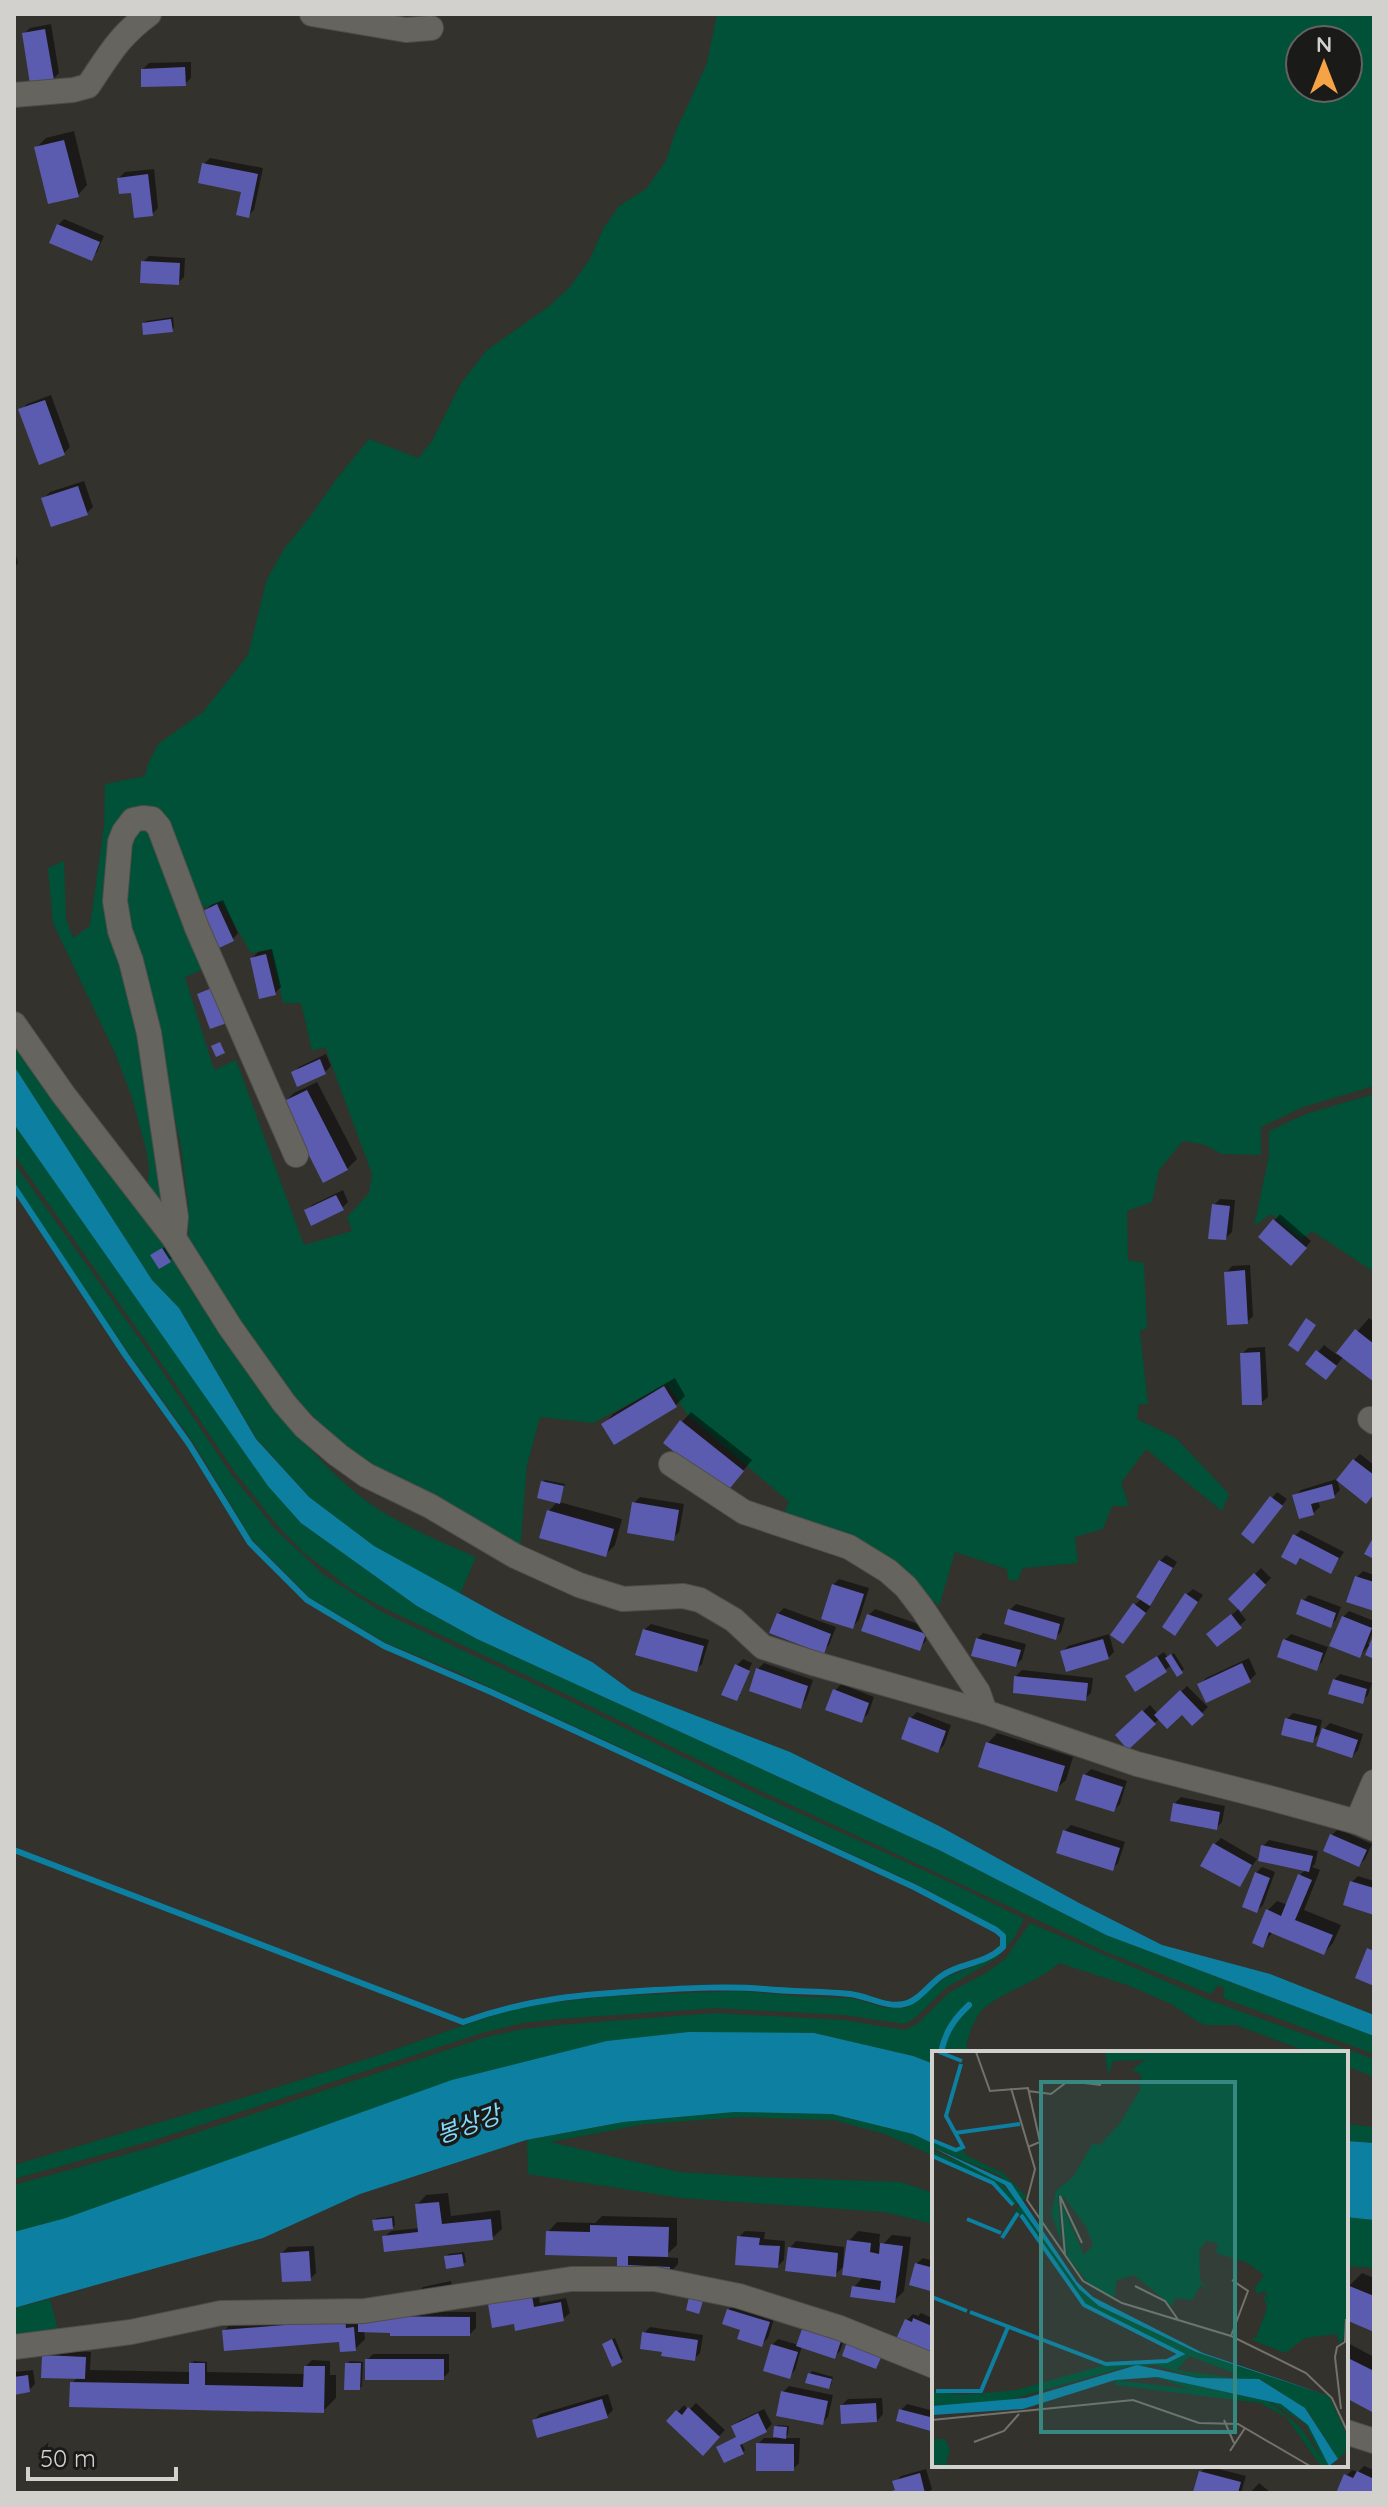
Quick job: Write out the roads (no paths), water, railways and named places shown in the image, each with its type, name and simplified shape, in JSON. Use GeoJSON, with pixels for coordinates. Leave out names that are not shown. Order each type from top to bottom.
{"type":"FeatureCollection","features":[{"type":"Feature","properties":{"kind":"street"},"geometry":{"type":"LineString","coordinates":[[14,95],[88,86],[110,50],[149,14]]}},
{"type":"Feature","properties":{"kind":"street"},"geometry":{"type":"LineString","coordinates":[[312,14],[406,30],[431,28]]}},
{"type":"Feature","properties":{"kind":"street"},"geometry":{"type":"LineString","coordinates":[[174,1238],[176,1217],[149,1033],[120,931],[115,901],[120,842],[127,824],[133,820],[152,819],[159,827],[197,928],[296,1155]]}},
{"type":"Feature","properties":{"kind":"street"},"geometry":{"type":"LineString","coordinates":[[14,1024],[63,1094],[174,1238],[230,1327],[284,1403],[304,1426],[366,1475],[430,1506],[515,1556],[579,1585],[623,1599],[683,1596],[700,1600],[734,1620],[763,1647],[985,1712],[1137,1764],[1365,1825],[1374,1782]]}},
{"type":"Feature","properties":{"kind":"street"},"geometry":{"type":"LineString","coordinates":[[671,1464],[744,1512],[849,1547],[888,1571],[906,1587],[922,1608],[978,1692],[985,1712]]}},
{"type":"Feature","properties":{"kind":"street"},"geometry":{"type":"LineString","coordinates":[[14,2347],[131,2332],[221,2313],[364,2311],[571,2279],[655,2279],[739,2296],[826,2323],[932,2365]]}},
{"type":"Feature","properties":{"kind":"street"},"geometry":{"type":"LineString","coordinates":[[1348,2433],[1374,2441]]}},
{"type":"Feature","properties":{"kind":"water"},"geometry":{"type":"Polygon","coordinates":[[[14,1066],[152,1280],[179,1308],[256,1439],[309,1497],[374,1546],[592,1662],[632,1691],[790,1752],[941,1827],[1162,1945],[1270,1974],[1374,2015],[1374,2036],[1106,1935],[939,1850],[477,1639],[417,1606],[301,1523],[268,1486],[14,1124],[14,1066]]]}},
{"type":"Feature","properties":{"kind":"water","name":"봉상강"},"geometry":{"type":"Polygon","coordinates":[[[689,2032],[814,2033],[913,2056],[932,2063],[932,2143],[913,2134],[832,2114],[734,2112],[623,2122],[526,2140],[360,2194],[263,2238],[14,2308],[14,2232],[66,2218],[452,2080],[607,2041],[689,2032]]]}},
{"type":"Feature","properties":{"kind":"water"},"geometry":{"type":"Polygon","coordinates":[[[1348,2141],[1374,2143],[1374,2220],[1348,2217],[1348,2141]]]}},
{"type":"Feature","properties":{"kind":"waterway"},"geometry":{"type":"LineString","coordinates":[[14,1187],[126,1356],[189,1444],[250,1543],[307,1600],[384,1646],[491,1692],[914,1887],[996,1930],[1003,1936],[1003,1947],[988,1957],[950,1971],[904,2004],[840,1993],[738,1988],[683,1989],[558,1998],[511,2007],[463,2022],[14,1850]]}},
{"type":"Feature","properties":{"kind":"waterway"},"geometry":{"type":"LineString","coordinates":[[942,2051],[951,2026],[969,2005]]}}]}
